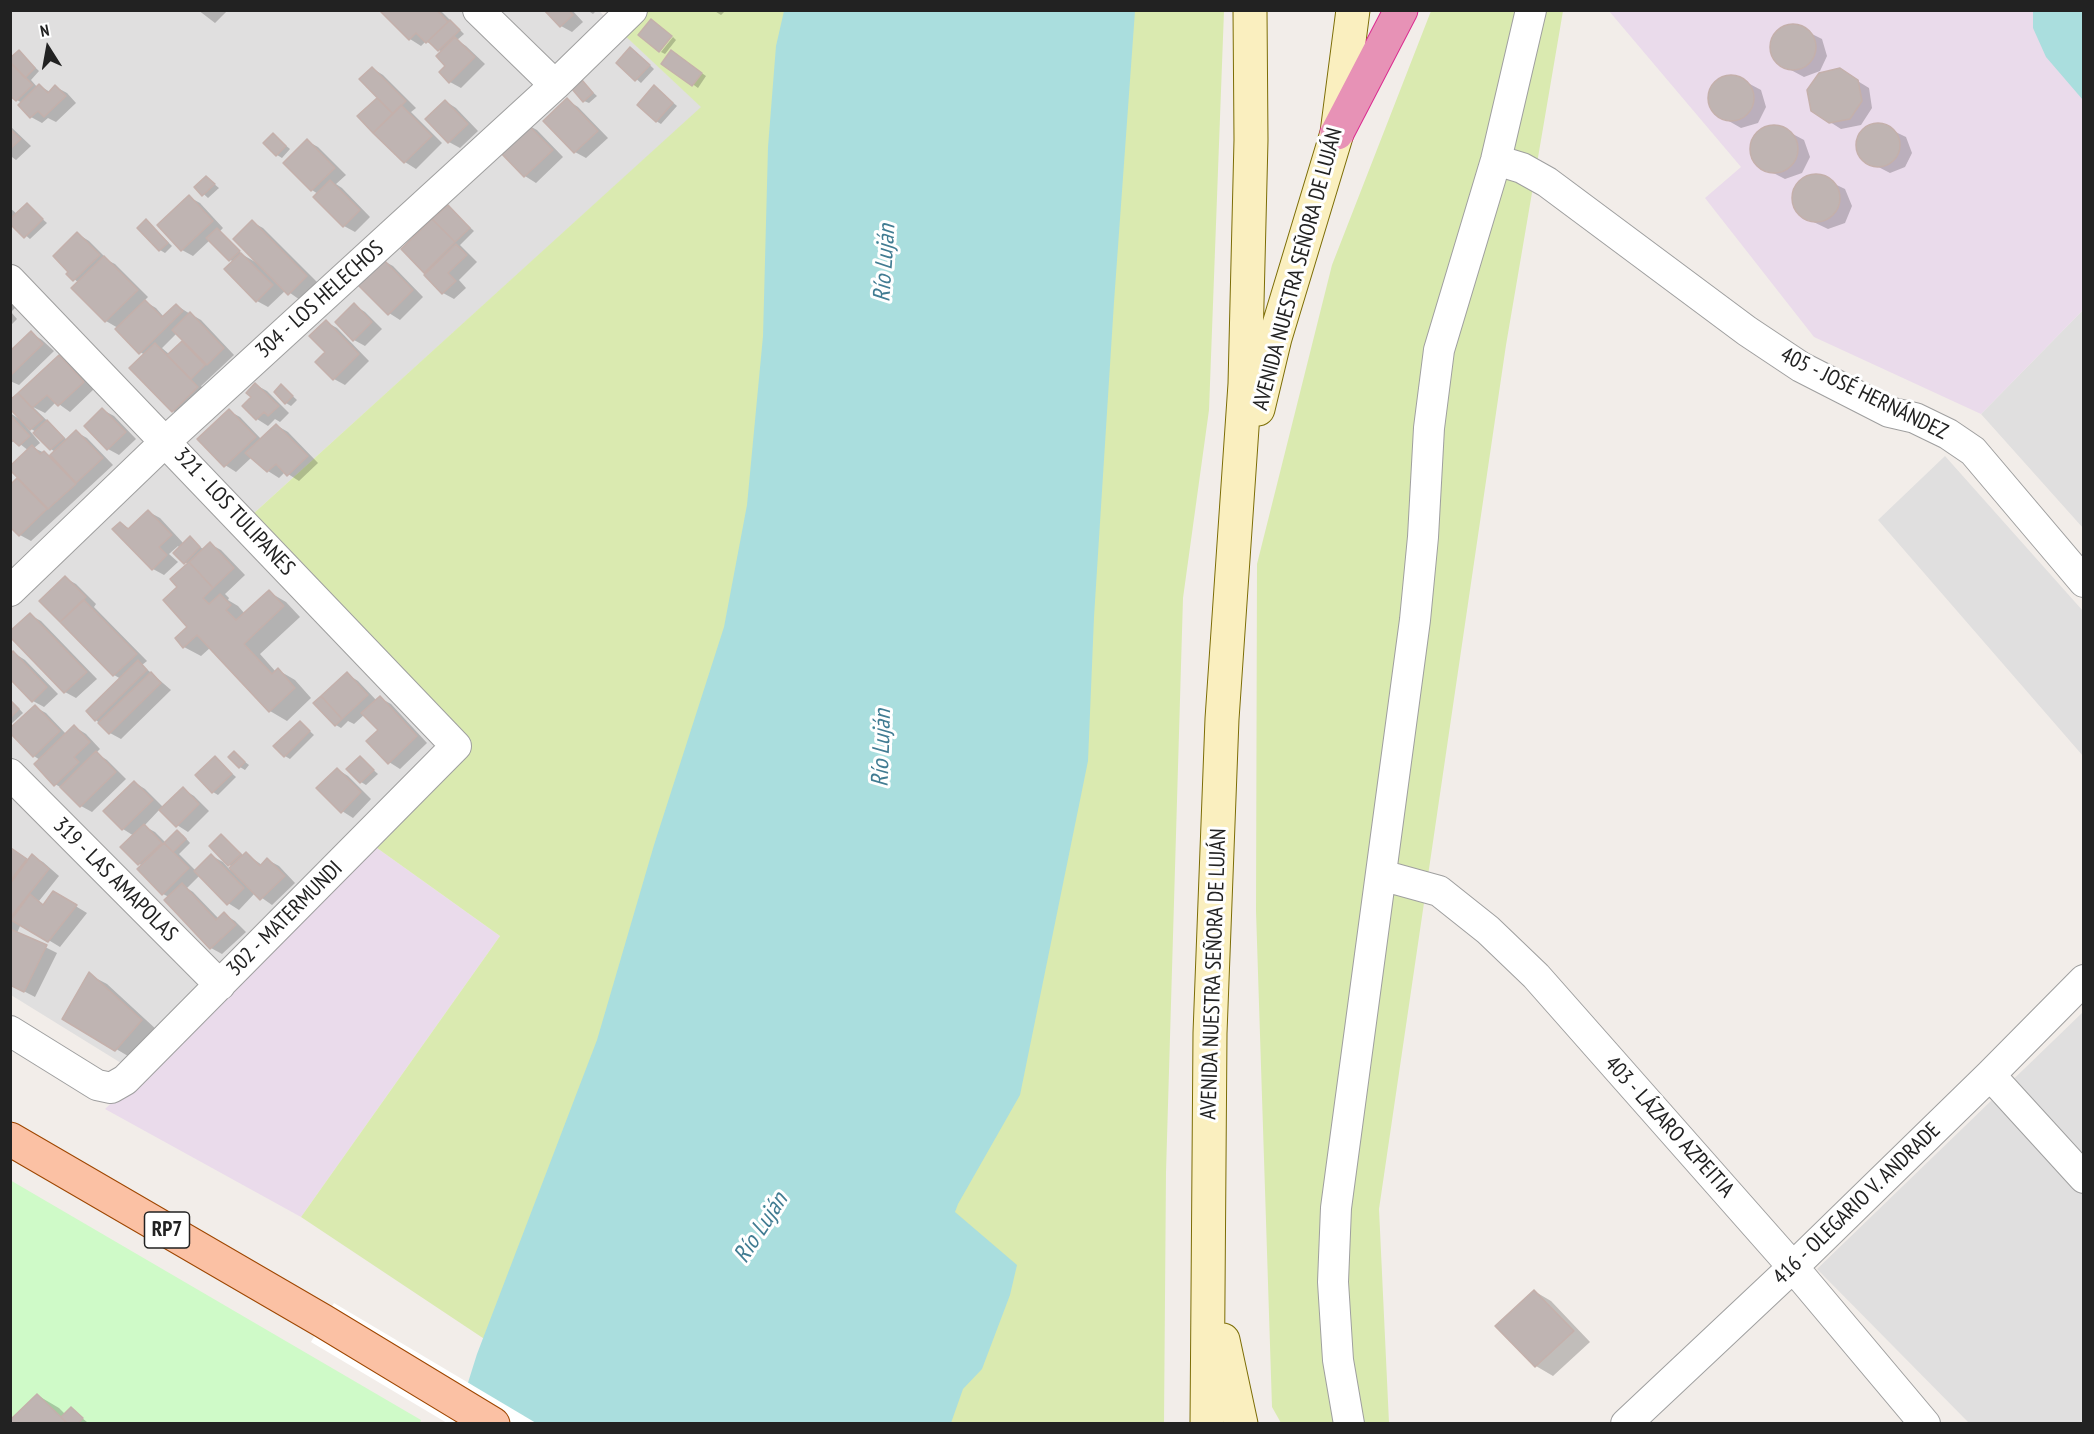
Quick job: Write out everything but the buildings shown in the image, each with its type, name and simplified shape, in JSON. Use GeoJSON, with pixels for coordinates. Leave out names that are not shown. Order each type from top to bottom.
{"type":"FeatureCollection","features":[{"type":"Feature","properties":{"kind":"highway"},"geometry":{"type":"LineString","coordinates":[[1337,133],[1401,10]]}},
{"type":"Feature","properties":{"kind":"main road","name":"AVENIDA NUESTRA SEÑORA DE LUJÁN"},"geometry":{"type":"LineString","coordinates":[[1207,1424],[1210,1033],[1222,719],[1245,384],[1251,140],[1250,10]]}},
{"type":"Feature","properties":{"kind":"main road","name":"AVENIDA NUESTRA SEÑORA DE LUJÁN"},"geometry":{"type":"LineString","coordinates":[[1236,526],[1261,395],[1275,338],[1337,133],[1353,10]]}},
{"type":"Feature","properties":{"kind":"main road","name":"RP7"},"geometry":{"type":"LineString","coordinates":[[10,1139],[493,1424]]}},
{"type":"Feature","properties":{"kind":"main road"},"geometry":{"type":"LineString","coordinates":[[1210,1236],[1225,1355],[1241,1424]]}},
{"type":"Feature","properties":{"kind":"street"},"geometry":{"type":"LineString","coordinates":[[478,10],[555,85]]}},
{"type":"Feature","properties":{"kind":"street","name":"304 - LOS HELECHOS"},"geometry":{"type":"LineString","coordinates":[[10,591],[166,441],[555,85],[632,10]]}},
{"type":"Feature","properties":{"kind":"street"},"geometry":{"type":"LineString","coordinates":[[1349,1424],[1338,1360],[1333,1282],[1336,1208],[1415,620],[1423,537],[1429,428],[1439,350],[1496,160],[1531,10]]}},
{"type":"Feature","properties":{"kind":"street","name":"405 - JOSÉ HERNÁNDEZ"},"geometry":{"type":"LineString","coordinates":[[1496,160],[1522,168],[1547,182],[1747,331],[1801,367],[1889,412],[1916,418],[1948,434],[1973,451],[2084,582]]}},
{"type":"Feature","properties":{"kind":"street","name":"321 - LOS TULIPANES"},"geometry":{"type":"LineString","coordinates":[[10,280],[456,746]]}},
{"type":"Feature","properties":{"kind":"street","name":"302 - MATERMUNDI"},"geometry":{"type":"LineString","coordinates":[[10,1031],[97,1085],[111,1088],[125,1080],[456,746]]}},
{"type":"Feature","properties":{"kind":"street","name":"319 - LAS AMAPOLAS"},"geometry":{"type":"LineString","coordinates":[[10,774],[220,986]]}},
{"type":"Feature","properties":{"kind":"street","name":"403 - LÁZARO AZPEITIA"},"geometry":{"type":"LineString","coordinates":[[1381,875],[1438,891],[1488,930],[1536,976],[1794,1267],[1925,1424]]}},
{"type":"Feature","properties":{"kind":"street","name":"416 - OLEGARIO V. ANDRADE"},"geometry":{"type":"LineString","coordinates":[[1626,1424],[1794,1267],[2084,980]]}},
{"type":"Feature","properties":{"kind":"street"},"geometry":{"type":"LineString","coordinates":[[1990,1075],[2084,1179]]}},
{"type":"Feature","properties":{"kind":"shaded area"},"geometry":{"type":"Polygon","coordinates":[[[10,11],[599,11],[702,107],[232,533],[443,745],[121,1063],[11,995],[10,11]]]}},
{"type":"Feature","properties":{"kind":"shaded area"},"geometry":{"type":"Polygon","coordinates":[[[1609,11],[2083,11],[2083,310],[1981,414],[1814,337],[1705,198],[1741,167],[1609,11]]]}},
{"type":"Feature","properties":{"kind":"shaded area"},"geometry":{"type":"Polygon","coordinates":[[[2083,310],[2083,528],[1981,414],[2083,310]]]}},
{"type":"Feature","properties":{"kind":"shaded area"},"geometry":{"type":"Polygon","coordinates":[[[1945,456],[2083,611],[2083,756],[1878,520],[1945,456]]]}},
{"type":"Feature","properties":{"kind":"shaded area"},"geometry":{"type":"Polygon","coordinates":[[[377,848],[500,936],[301,1217],[105,1109],[377,848]]]}},
{"type":"Feature","properties":{"kind":"shaded area"},"geometry":{"type":"Polygon","coordinates":[[[2083,1012],[2083,1423],[1969,1423],[1817,1269],[2083,1012]]]}},
{"type":"Feature","properties":{"kind":"green space"},"geometry":{"type":"Polygon","coordinates":[[[647,11],[818,11],[784,478],[543,1378],[301,1217],[500,936],[377,848],[470,752],[253,514],[701,107],[621,32],[647,11]]]}},
{"type":"Feature","properties":{"kind":"green space"},"geometry":{"type":"Polygon","coordinates":[[[965,11],[1224,11],[1209,410],[1183,598],[1166,1172],[1164,1423],[738,1424],[965,11]]]}},
{"type":"Feature","properties":{"kind":"green space"},"geometry":{"type":"Polygon","coordinates":[[[1431,11],[1563,11],[1506,345],[1379,1209],[1389,1423],[1281,1423],[1272,1407],[1256,911],[1257,564],[1332,265],[1431,11]]]}},
{"type":"Feature","properties":{"kind":"green space"},"geometry":{"type":"Polygon","coordinates":[[[10,1180],[421,1420],[420,1423],[11,1423],[10,1180]]]}},
{"type":"Feature","properties":{"kind":"water","name":"Río Luján"},"geometry":{"type":"Polygon","coordinates":[[[784,11],[1135,11],[1094,617],[1088,761],[1020,1095],[955,1212],[1017,1265],[1010,1295],[982,1369],[963,1389],[951,1423],[455,1424],[477,1354],[597,1040],[654,845],[724,627],[747,505],[763,336],[768,147],[776,46],[784,11]]]}},
{"type":"Feature","properties":{"kind":"water"},"geometry":{"type":"Polygon","coordinates":[[[2033,11],[2083,11],[2083,100],[2046,57],[2033,28],[2033,11]]]}},
{"type":"Feature","properties":{"kind":"pier"},"geometry":{"type":"Polygon","coordinates":[[[334,1303],[536,1423],[447,1423],[311,1342],[334,1303]]]}}]}
